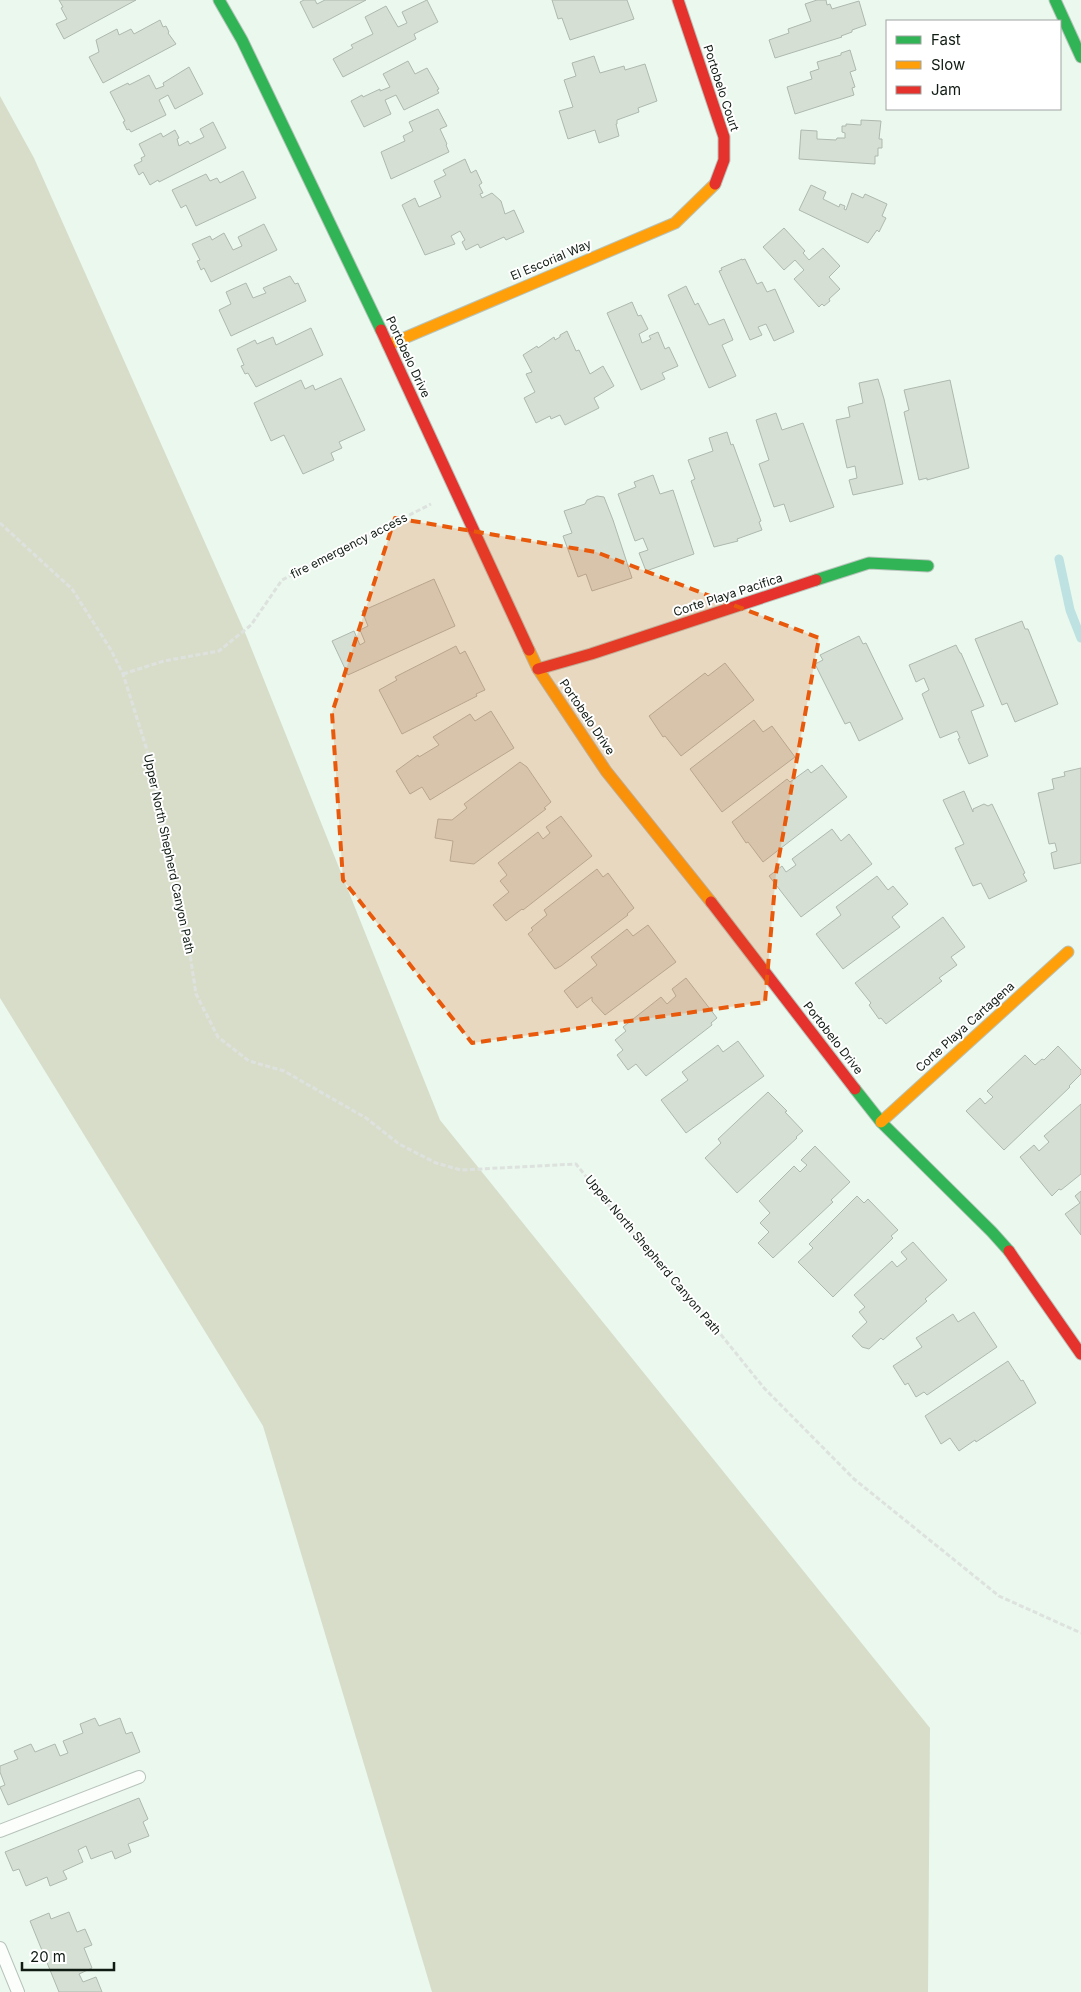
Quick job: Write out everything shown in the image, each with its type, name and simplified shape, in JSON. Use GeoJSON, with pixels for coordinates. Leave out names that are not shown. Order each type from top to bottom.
{"type":"FeatureCollection","features":[{"type":"Feature","properties":{"kind":"main road","name":"Portobelo Drive"},"geometry":{"type":"LineString","coordinates":[[219,0],[242,40],[388,345],[538,669],[606,771],[721,915],[881,1122],[1005,1247],[1081,1354]]}},
{"type":"Feature","properties":{"kind":"main road","name":"Portobelo Court"},"geometry":{"type":"LineString","coordinates":[[678,0],[724,137],[724,160],[716,185]]}},
{"type":"Feature","properties":{"kind":"main road"},"geometry":{"type":"LineString","coordinates":[[1054,0],[1081,58]]}},
{"type":"Feature","properties":{"kind":"main road","name":"El Escorial Way"},"geometry":{"type":"LineString","coordinates":[[388,345],[675,223],[716,185]]}},
{"type":"Feature","properties":{"kind":"main road","name":"Corte Playa Pacifica"},"geometry":{"type":"LineString","coordinates":[[538,669],[591,654],[869,563],[928,566]]}},
{"type":"Feature","properties":{"kind":"main road","name":"Corte Playa Cartagena"},"geometry":{"type":"LineString","coordinates":[[881,1122],[1068,952]]}},
{"type":"Feature","properties":{"kind":"lane"},"geometry":{"type":"LineString","coordinates":[[0,1831],[139,1777]]}},
{"type":"Feature","properties":{"kind":"lane"},"geometry":{"type":"LineString","coordinates":[[0,1948],[18,1992]]}},
{"type":"Feature","properties":{"kind":"path","name":"fire emergency access"},"geometry":{"type":"LineString","coordinates":[[123,674],[164,661],[219,651],[251,625],[282,580],[455,491]]}},
{"type":"Feature","properties":{"kind":"path","name":"Upper North Shepherd Canyon Path"},"geometry":{"type":"LineString","coordinates":[[0,523],[72,589],[111,650],[123,674],[146,747],[167,836],[185,922],[196,994],[218,1037],[249,1061],[284,1071],[366,1118],[399,1144],[436,1163],[461,1170],[576,1164],[616,1214],[689,1295],[764,1388],[854,1479],[999,1596],[1081,1633]]}},
{"type":"Feature","properties":{"kind":"highlighted area"},"geometry":{"type":"Polygon","coordinates":[[[395,518],[596,552],[819,638],[776,873],[765,1002],[472,1043],[343,880],[332,713],[395,518]]]}},
{"type":"Feature","properties":{"kind":"green space"},"geometry":{"type":"Polygon","coordinates":[[[0,96],[34,158],[246,635],[440,1120],[930,1728],[928,1992],[432,1992],[263,1426],[0,998],[0,96]]]}},
{"type":"Feature","properties":{"kind":"building"},"geometry":{"type":"Polygon","coordinates":[[[59,0],[136,0],[64,39],[56,24],[67,19],[59,0]]]}},
{"type":"Feature","properties":{"kind":"building"},"geometry":{"type":"Polygon","coordinates":[[[315,0],[317,4],[325,0],[366,0],[313,28],[300,2],[315,0]]]}},
{"type":"Feature","properties":{"kind":"building"},"geometry":{"type":"Polygon","coordinates":[[[427,0],[438,22],[414,34],[416,39],[343,77],[333,59],[353,48],[351,45],[373,34],[365,17],[386,6],[398,27],[407,23],[402,12],[427,0]]]}},
{"type":"Feature","properties":{"kind":"building"},"geometry":{"type":"Polygon","coordinates":[[[552,0],[627,0],[634,19],[570,40],[562,18],[558,19],[552,0]]]}},
{"type":"Feature","properties":{"kind":"building"},"geometry":{"type":"Polygon","coordinates":[[[817,0],[826,0],[827,5],[830,4],[832,9],[859,1],[866,25],[852,30],[852,32],[842,37],[775,58],[769,40],[789,33],[788,29],[811,21],[805,4],[817,0]]]}},
{"type":"Feature","properties":{"kind":"building"},"geometry":{"type":"Polygon","coordinates":[[[160,20],[163,27],[166,26],[168,33],[176,44],[103,83],[89,57],[99,52],[96,40],[117,29],[119,35],[131,29],[134,34],[160,20]]]}},
{"type":"Feature","properties":{"kind":"building"},"geometry":{"type":"Polygon","coordinates":[[[850,50],[856,70],[850,72],[855,87],[852,88],[854,95],[795,114],[787,87],[812,79],[810,72],[819,69],[817,62],[841,55],[841,53],[850,50]]]}},
{"type":"Feature","properties":{"kind":"building"},"geometry":{"type":"Polygon","coordinates":[[[594,56],[600,73],[624,66],[625,70],[645,64],[657,101],[638,108],[639,112],[617,120],[619,136],[599,143],[595,130],[568,139],[559,111],[573,107],[564,80],[576,76],[572,63],[594,56]]]}},
{"type":"Feature","properties":{"kind":"building"},"geometry":{"type":"Polygon","coordinates":[[[408,61],[415,74],[427,68],[439,89],[437,90],[439,93],[404,110],[396,95],[385,100],[391,114],[364,127],[351,101],[362,95],[363,97],[380,89],[380,91],[390,87],[383,74],[408,61]]]}},
{"type":"Feature","properties":{"kind":"building"},"geometry":{"type":"Polygon","coordinates":[[[189,67],[203,94],[175,109],[168,95],[159,100],[166,115],[131,132],[129,129],[127,130],[123,122],[125,121],[110,92],[149,75],[156,89],[164,86],[163,83],[189,67]]]}},
{"type":"Feature","properties":{"kind":"building"},"geometry":{"type":"Polygon","coordinates":[[[438,109],[447,126],[440,129],[449,152],[391,179],[381,152],[405,141],[403,136],[413,131],[409,122],[438,109]]]}},
{"type":"Feature","properties":{"kind":"building"},"geometry":{"type":"Polygon","coordinates":[[[861,120],[881,121],[879,139],[882,139],[882,148],[878,148],[875,164],[799,159],[801,130],[817,131],[817,139],[836,140],[837,138],[845,138],[842,126],[846,126],[846,124],[861,125],[861,120]]]}},
{"type":"Feature","properties":{"kind":"building"},"geometry":{"type":"Polygon","coordinates":[[[213,122],[226,148],[150,185],[143,172],[139,175],[134,165],[142,161],[141,158],[145,156],[139,144],[161,133],[163,137],[175,130],[179,138],[177,139],[179,146],[188,141],[190,144],[204,137],[200,129],[213,122]]]}},
{"type":"Feature","properties":{"kind":"building"},"geometry":{"type":"Polygon","coordinates":[[[465,159],[471,173],[476,170],[482,183],[479,185],[483,193],[480,194],[482,198],[492,193],[501,201],[505,214],[514,210],[524,232],[506,240],[504,237],[480,248],[478,244],[466,250],[462,242],[465,240],[460,231],[451,236],[455,244],[425,255],[402,205],[415,198],[419,207],[441,197],[434,181],[446,175],[443,170],[465,159]]]}},
{"type":"Feature","properties":{"kind":"building"},"geometry":{"type":"Polygon","coordinates":[[[243,171],[256,198],[196,226],[186,205],[181,208],[172,190],[206,174],[210,181],[217,178],[220,183],[243,171]]]}},
{"type":"Feature","properties":{"kind":"building"},"geometry":{"type":"Polygon","coordinates":[[[811,185],[826,192],[823,199],[839,207],[840,204],[845,206],[844,209],[846,210],[852,193],[863,198],[865,194],[887,204],[882,216],[886,218],[879,232],[877,230],[868,243],[799,210],[811,185]]]}},
{"type":"Feature","properties":{"kind":"building"},"geometry":{"type":"Polygon","coordinates":[[[264,224],[277,250],[211,282],[204,268],[201,270],[197,261],[200,260],[192,244],[210,236],[212,240],[224,233],[233,250],[242,246],[238,237],[264,224]]]}},
{"type":"Feature","properties":{"kind":"building"},"geometry":{"type":"Polygon","coordinates":[[[784,228],[805,251],[803,253],[809,260],[823,248],[840,266],[829,277],[840,289],[824,306],[822,304],[819,307],[794,279],[804,270],[795,260],[784,270],[763,247],[784,228]]]}},
{"type":"Feature","properties":{"kind":"building"},"geometry":{"type":"Polygon","coordinates":[[[745,259],[757,284],[762,282],[767,292],[775,289],[794,332],[774,341],[766,324],[758,327],[762,335],[750,340],[719,271],[722,270],[721,268],[745,259]]]}},
{"type":"Feature","properties":{"kind":"building"},"geometry":{"type":"Polygon","coordinates":[[[290,276],[295,284],[298,283],[306,301],[231,336],[219,310],[231,304],[226,292],[246,283],[253,298],[266,293],[263,288],[290,276]]]}},
{"type":"Feature","properties":{"kind":"building"},"geometry":{"type":"Polygon","coordinates":[[[686,286],[695,305],[698,303],[709,325],[724,319],[733,340],[722,345],[736,376],[709,388],[668,295],[686,286]]]}},
{"type":"Feature","properties":{"kind":"building"},"geometry":{"type":"Polygon","coordinates":[[[632,302],[638,316],[641,315],[648,329],[639,334],[642,343],[651,339],[649,336],[658,332],[665,349],[669,347],[678,366],[662,373],[665,379],[641,390],[607,313],[632,302]]]}},
{"type":"Feature","properties":{"kind":"building"},"geometry":{"type":"Polygon","coordinates":[[[311,328],[323,355],[256,387],[248,373],[245,374],[241,366],[244,365],[237,349],[255,340],[257,344],[273,337],[276,345],[311,328]]]}},
{"type":"Feature","properties":{"kind":"building"},"geometry":{"type":"Polygon","coordinates":[[[567,331],[576,351],[579,350],[590,374],[603,366],[614,386],[594,398],[599,408],[565,425],[560,415],[551,419],[550,416],[536,423],[524,398],[535,392],[526,374],[532,372],[523,355],[554,337],[555,340],[567,331]]]}},
{"type":"Feature","properties":{"kind":"building"},"geometry":{"type":"Polygon","coordinates":[[[341,378],[365,430],[339,442],[342,448],[331,453],[334,460],[303,474],[284,435],[271,441],[254,403],[301,380],[305,389],[313,385],[315,390],[341,378]]]}},
{"type":"Feature","properties":{"kind":"building"},"geometry":{"type":"Polygon","coordinates":[[[878,379],[903,484],[853,495],[849,480],[857,478],[855,466],[847,468],[836,420],[850,417],[848,407],[863,403],[859,383],[878,379]]]}},
{"type":"Feature","properties":{"kind":"building"},"geometry":{"type":"Polygon","coordinates":[[[950,380],[969,468],[927,480],[927,478],[919,480],[904,412],[909,410],[904,390],[950,380]]]}},
{"type":"Feature","properties":{"kind":"building"},"geometry":{"type":"Polygon","coordinates":[[[776,413],[782,430],[803,423],[834,507],[790,522],[784,504],[774,507],[759,464],[769,460],[756,420],[776,413]]]}},
{"type":"Feature","properties":{"kind":"building"},"geometry":{"type":"Polygon","coordinates":[[[727,432],[761,521],[759,522],[762,530],[737,539],[738,541],[714,547],[691,481],[695,479],[688,460],[713,451],[709,438],[727,432]]]}},
{"type":"Feature","properties":{"kind":"building"},"geometry":{"type":"Polygon","coordinates":[[[653,475],[660,494],[673,490],[694,554],[646,571],[639,553],[648,550],[643,538],[635,541],[618,494],[636,487],[634,482],[653,475]]]}},
{"type":"Feature","properties":{"kind":"building"},"geometry":{"type":"Polygon","coordinates":[[[597,496],[604,497],[632,578],[592,591],[586,574],[578,577],[563,536],[572,533],[564,511],[585,504],[587,500],[597,496]]]}},
{"type":"Feature","properties":{"kind":"building"},"geometry":{"type":"Polygon","coordinates":[[[434,579],[455,626],[348,675],[332,641],[354,631],[360,645],[365,642],[360,630],[368,626],[362,611],[434,579]]]}},
{"type":"Feature","properties":{"kind":"building"},"geometry":{"type":"Polygon","coordinates":[[[1022,621],[1025,629],[1028,629],[1058,704],[1015,722],[1007,703],[1002,705],[975,639],[1022,621]]]}},
{"type":"Feature","properties":{"kind":"building"},"geometry":{"type":"Polygon","coordinates":[[[859,636],[863,644],[866,643],[903,719],[859,741],[850,722],[845,724],[815,664],[823,660],[820,655],[859,636]]]}},
{"type":"Feature","properties":{"kind":"building"},"geometry":{"type":"Polygon","coordinates":[[[956,645],[984,706],[971,711],[988,756],[969,764],[958,739],[960,738],[957,731],[940,738],[922,694],[929,690],[924,678],[916,682],[909,665],[956,645]]]}},
{"type":"Feature","properties":{"kind":"building"},"geometry":{"type":"Polygon","coordinates":[[[456,646],[460,654],[465,651],[485,690],[476,694],[477,696],[402,734],[379,690],[397,680],[395,677],[456,646]]]}},
{"type":"Feature","properties":{"kind":"building"},"geometry":{"type":"Polygon","coordinates":[[[725,663],[754,700],[681,756],[665,736],[663,737],[649,716],[705,673],[708,676],[725,663]]]}},
{"type":"Feature","properties":{"kind":"building"},"geometry":{"type":"Polygon","coordinates":[[[491,711],[514,748],[430,800],[422,787],[410,794],[396,771],[418,755],[419,757],[439,745],[433,737],[470,714],[475,721],[491,711]]]}},
{"type":"Feature","properties":{"kind":"building"},"geometry":{"type":"Polygon","coordinates":[[[754,720],[763,732],[772,726],[795,757],[722,812],[690,769],[754,720]]]}},
{"type":"Feature","properties":{"kind":"building"},"geometry":{"type":"Polygon","coordinates":[[[520,762],[527,767],[551,802],[544,808],[546,809],[474,864],[450,861],[453,841],[435,838],[438,819],[452,820],[467,808],[464,804],[520,762]]]}},
{"type":"Feature","properties":{"kind":"building"},"geometry":{"type":"Polygon","coordinates":[[[822,765],[847,797],[763,862],[748,842],[746,843],[732,822],[787,779],[790,782],[808,769],[811,773],[822,765]]]}},
{"type":"Feature","properties":{"kind":"building"},"geometry":{"type":"Polygon","coordinates":[[[1081,768],[1081,863],[1054,869],[1051,853],[1057,851],[1055,843],[1049,844],[1038,793],[1054,789],[1052,779],[1065,776],[1064,772],[1081,768]]]}},
{"type":"Feature","properties":{"kind":"building"},"geometry":{"type":"Polygon","coordinates":[[[964,791],[973,812],[973,809],[984,804],[988,806],[992,804],[1027,881],[989,899],[981,883],[973,886],[955,848],[964,844],[943,800],[964,791]]]}},
{"type":"Feature","properties":{"kind":"building"},"geometry":{"type":"Polygon","coordinates":[[[561,816],[592,856],[506,921],[493,905],[509,892],[500,881],[507,875],[498,863],[538,832],[543,839],[550,833],[546,827],[561,816]]]}},
{"type":"Feature","properties":{"kind":"building"},"geometry":{"type":"Polygon","coordinates":[[[832,829],[841,841],[849,834],[872,864],[801,917],[769,876],[782,866],[786,872],[796,865],[792,859],[832,829]]]}},
{"type":"Feature","properties":{"kind":"building"},"geometry":{"type":"Polygon","coordinates":[[[597,869],[603,877],[608,873],[634,908],[628,915],[555,969],[528,934],[533,930],[531,928],[547,915],[544,910],[597,869]]]}},
{"type":"Feature","properties":{"kind":"building"},"geometry":{"type":"Polygon","coordinates":[[[877,876],[888,890],[893,886],[908,904],[892,917],[900,927],[843,969],[816,934],[841,915],[836,907],[877,876]]]}},
{"type":"Feature","properties":{"kind":"building"},"geometry":{"type":"Polygon","coordinates":[[[943,917],[965,947],[951,957],[957,965],[939,978],[942,981],[886,1024],[881,1018],[879,1019],[869,1005],[871,1003],[855,983],[943,917]]]}},
{"type":"Feature","properties":{"kind":"building"},"geometry":{"type":"Polygon","coordinates":[[[648,925],[676,962],[605,1015],[592,1001],[592,997],[577,1008],[564,991],[597,965],[591,957],[627,929],[633,936],[648,925]]]}},
{"type":"Feature","properties":{"kind":"building"},"geometry":{"type":"Polygon","coordinates":[[[686,978],[717,1018],[711,1023],[712,1025],[646,1076],[636,1064],[628,1070],[617,1055],[623,1050],[615,1040],[626,1031],[623,1027],[661,997],[667,1004],[676,996],[672,989],[686,978]]]}},
{"type":"Feature","properties":{"kind":"building"},"geometry":{"type":"Polygon","coordinates":[[[738,1041],[764,1076],[686,1133],[661,1100],[688,1080],[682,1072],[718,1045],[723,1052],[738,1041]]]}},
{"type":"Feature","properties":{"kind":"building"},"geometry":{"type":"Polygon","coordinates":[[[1058,1046],[1081,1070],[1081,1074],[1070,1087],[1004,1150],[966,1111],[980,1098],[985,1104],[993,1097],[987,1091],[1025,1055],[1035,1065],[1042,1059],[1044,1060],[1058,1046]]]}},
{"type":"Feature","properties":{"kind":"building"},"geometry":{"type":"Polygon","coordinates":[[[768,1092],[803,1131],[737,1193],[705,1158],[721,1143],[718,1139],[768,1092]]]}},
{"type":"Feature","properties":{"kind":"building"},"geometry":{"type":"Polygon","coordinates":[[[1081,1104],[1081,1174],[1052,1196],[1020,1157],[1034,1145],[1039,1151],[1049,1142],[1044,1136],[1081,1104]]]}},
{"type":"Feature","properties":{"kind":"building"},"geometry":{"type":"Polygon","coordinates":[[[815,1146],[850,1182],[831,1200],[833,1202],[773,1258],[758,1243],[769,1232],[760,1223],[770,1213],[759,1201],[794,1166],[800,1172],[807,1165],[801,1160],[815,1146]]]}},
{"type":"Feature","properties":{"kind":"building"},"geometry":{"type":"Polygon","coordinates":[[[1081,1191],[1081,1235],[1065,1214],[1080,1203],[1075,1196],[1081,1191]]]}},
{"type":"Feature","properties":{"kind":"building"},"geometry":{"type":"Polygon","coordinates":[[[857,1196],[864,1203],[868,1199],[898,1230],[891,1236],[893,1238],[833,1297],[798,1262],[813,1248],[809,1244],[857,1196]]]}},
{"type":"Feature","properties":{"kind":"building"},"geometry":{"type":"Polygon","coordinates":[[[913,1242],[947,1280],[925,1299],[927,1301],[883,1340],[881,1338],[869,1349],[862,1347],[852,1336],[867,1322],[859,1312],[865,1307],[854,1295],[892,1261],[897,1267],[907,1259],[901,1252],[913,1242]]]}},
{"type":"Feature","properties":{"kind":"building"},"geometry":{"type":"Polygon","coordinates":[[[974,1312],[997,1347],[927,1395],[924,1392],[916,1397],[908,1383],[905,1385],[893,1366],[922,1347],[916,1338],[953,1314],[958,1322],[974,1312]]]}},
{"type":"Feature","properties":{"kind":"building"},"geometry":{"type":"Polygon","coordinates":[[[1008,1361],[1021,1381],[1023,1380],[1036,1403],[959,1451],[950,1438],[941,1444],[925,1416],[1008,1361]]]}},
{"type":"Feature","properties":{"kind":"building"},"geometry":{"type":"Polygon","coordinates":[[[95,1718],[99,1726],[120,1718],[126,1734],[132,1732],[140,1752],[8,1805],[0,1787],[5,1785],[0,1772],[0,1766],[18,1759],[14,1751],[31,1744],[35,1752],[55,1744],[60,1756],[68,1753],[63,1741],[83,1733],[80,1724],[95,1718]]]}},
{"type":"Feature","properties":{"kind":"building"},"geometry":{"type":"Polygon","coordinates":[[[139,1798],[148,1819],[143,1822],[149,1836],[128,1844],[131,1852],[115,1859],[112,1851],[91,1859],[86,1846],[78,1850],[83,1862],[63,1871],[67,1879],[50,1886],[47,1877],[26,1886],[19,1869],[13,1871],[5,1852],[139,1798]]]}},
{"type":"Feature","properties":{"kind":"building"},"geometry":{"type":"Polygon","coordinates":[[[69,1912],[77,1932],[85,1929],[92,1945],[84,1948],[92,1968],[79,1974],[83,1982],[96,1977],[102,1992],[59,1992],[30,1921],[49,1913],[51,1919],[69,1912]]]}},
{"type":"Feature","properties":{"kind":"waterway"},"geometry":{"type":"LineString","coordinates":[[1059,559],[1070,610],[1081,638]]}},
{"type":"Feature","properties":{"kind":"traffic: fast"},"geometry":{"type":"LineString","coordinates":[[219,0],[242,40],[381,330]]}},
{"type":"Feature","properties":{"kind":"traffic: fast"},"geometry":{"type":"LineString","coordinates":[[1055,0],[1081,57]]}},
{"type":"Feature","properties":{"kind":"traffic: fast"},"geometry":{"type":"LineString","coordinates":[[816,580],[869,563],[928,566]]}},
{"type":"Feature","properties":{"kind":"traffic: fast"},"geometry":{"type":"LineString","coordinates":[[855,1089],[881,1122],[1009,1251]]}},
{"type":"Feature","properties":{"kind":"traffic: slow"},"geometry":{"type":"LineString","coordinates":[[388,345],[675,223],[715,184]]}},
{"type":"Feature","properties":{"kind":"traffic: slow"},"geometry":{"type":"LineString","coordinates":[[529,650],[538,669],[606,771],[711,902]]}},
{"type":"Feature","properties":{"kind":"traffic: slow"},"geometry":{"type":"LineString","coordinates":[[881,1122],[1068,952]]}},
{"type":"Feature","properties":{"kind":"traffic: jam"},"geometry":{"type":"LineString","coordinates":[[678,0],[724,137],[724,160],[715,184]]}},
{"type":"Feature","properties":{"kind":"traffic: jam"},"geometry":{"type":"LineString","coordinates":[[381,330],[529,650]]}},
{"type":"Feature","properties":{"kind":"traffic: jam"},"geometry":{"type":"LineString","coordinates":[[538,669],[591,654],[816,580]]}},
{"type":"Feature","properties":{"kind":"traffic: jam"},"geometry":{"type":"LineString","coordinates":[[711,902],[855,1089]]}},
{"type":"Feature","properties":{"kind":"traffic: jam"},"geometry":{"type":"LineString","coordinates":[[1009,1251],[1081,1354]]}}]}
